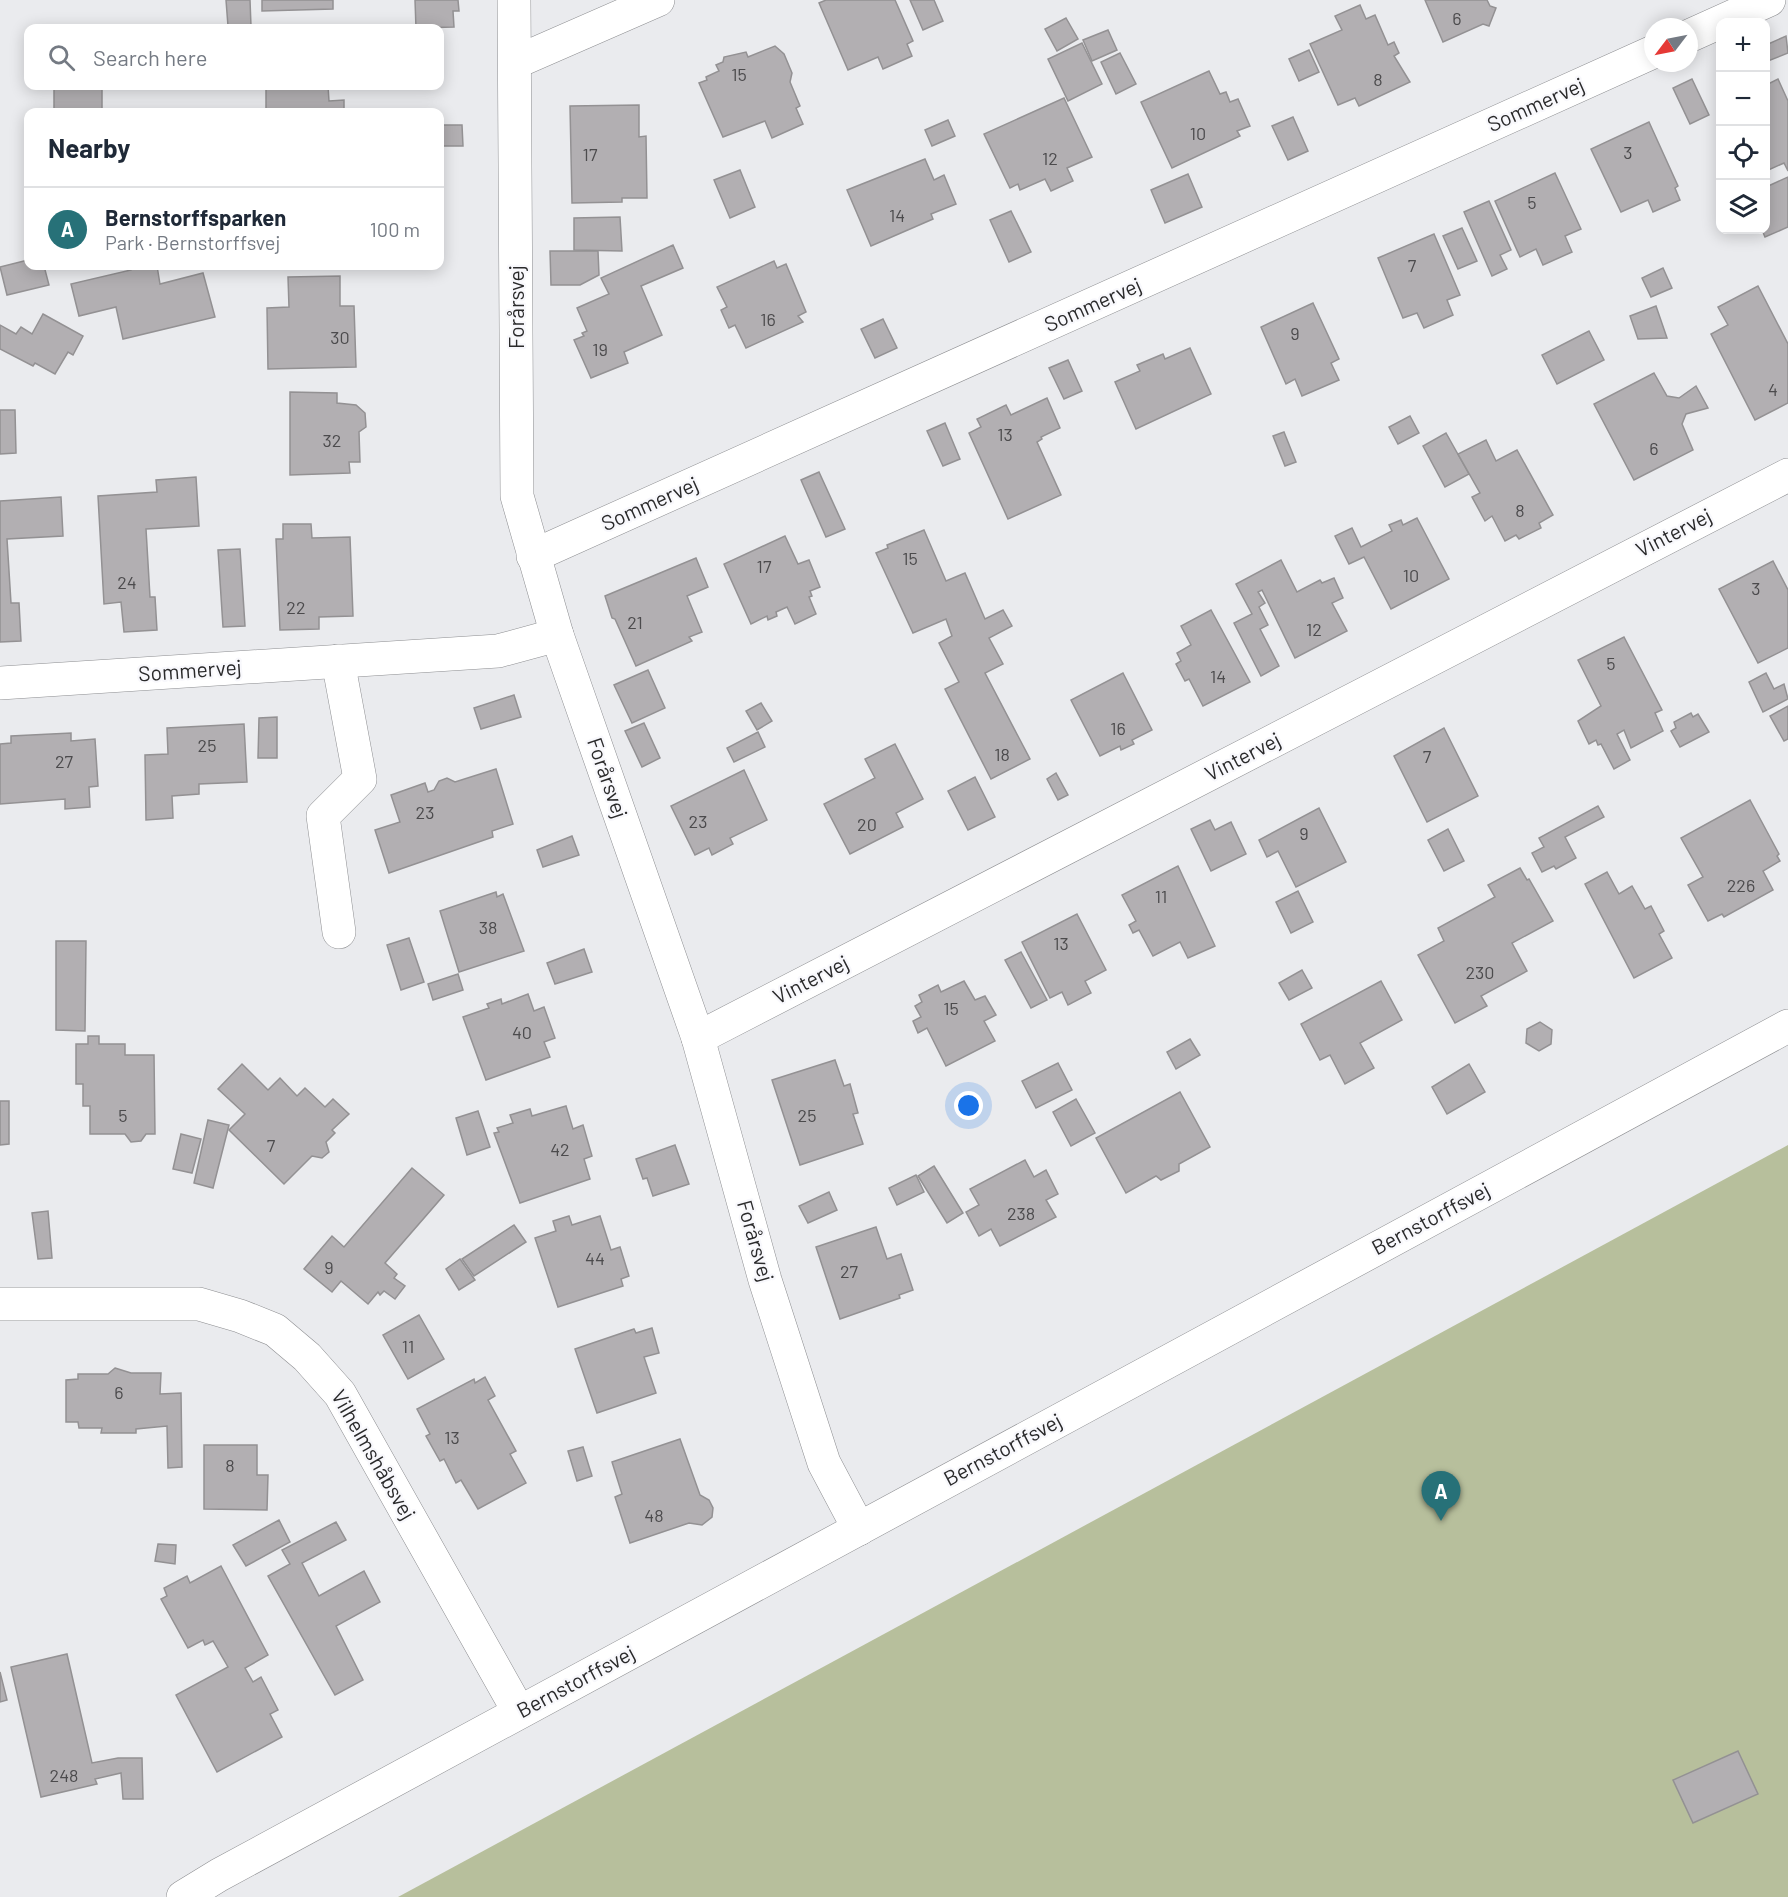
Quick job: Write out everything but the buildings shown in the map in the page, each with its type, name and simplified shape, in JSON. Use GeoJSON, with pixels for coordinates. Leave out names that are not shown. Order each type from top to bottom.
{"type":"FeatureCollection","features":[{"type":"Feature","properties":{"kind":"street","name":"Forårsvej"},"geometry":{"type":"LineString","coordinates":[[514,0],[517,496],[557,635],[698,1038],[765,1280],[821,1453],[859,1529]]}},
{"type":"Feature","properties":{"kind":"street"},"geometry":{"type":"LineString","coordinates":[[516,62],[658,0]]}},
{"type":"Feature","properties":{"kind":"street"},"geometry":{"type":"LineString","coordinates":[[1698,32],[1769,0]]}},
{"type":"Feature","properties":{"kind":"street","name":"Sommervej"},"geometry":{"type":"LineString","coordinates":[[533,556],[1644,56]]}},
{"type":"Feature","properties":{"kind":"street","name":"Vintervej"},"geometry":{"type":"LineString","coordinates":[[698,1038],[1788,476]]}},
{"type":"Feature","properties":{"kind":"street","name":"Sommervej"},"geometry":{"type":"LineString","coordinates":[[0,683],[498,651],[557,635]]}},
{"type":"Feature","properties":{"kind":"street"},"geometry":{"type":"LineString","coordinates":[[338,661],[360,778],[323,816],[339,932]]}},
{"type":"Feature","properties":{"kind":"street","name":"Bernstorffsvej"},"geometry":{"type":"LineString","coordinates":[[183,1897],[219,1875],[519,1712],[1788,1026]]}},
{"type":"Feature","properties":{"kind":"street","name":"Vilhelmshåbsvej"},"geometry":{"type":"LineString","coordinates":[[0,1304],[199,1304],[240,1316],[275,1330],[307,1358],[340,1394],[519,1712]]}},
{"type":"Feature","properties":{"kind":"street","name":"Bernstorffsvej"},"geometry":{"type":"LineString","coordinates":[[169,1897],[219,1875]]}},
{"type":"Feature","properties":{"kind":"green space"},"geometry":{"type":"Polygon","coordinates":[[[1788,1145],[1788,1897],[398,1897],[1788,1145]]]}},
{"type":"Feature","properties":{"kind":"place","name":"Bernstorffsparken"},"geometry":{"type":"Point","coordinates":[1441,1521]}}]}
